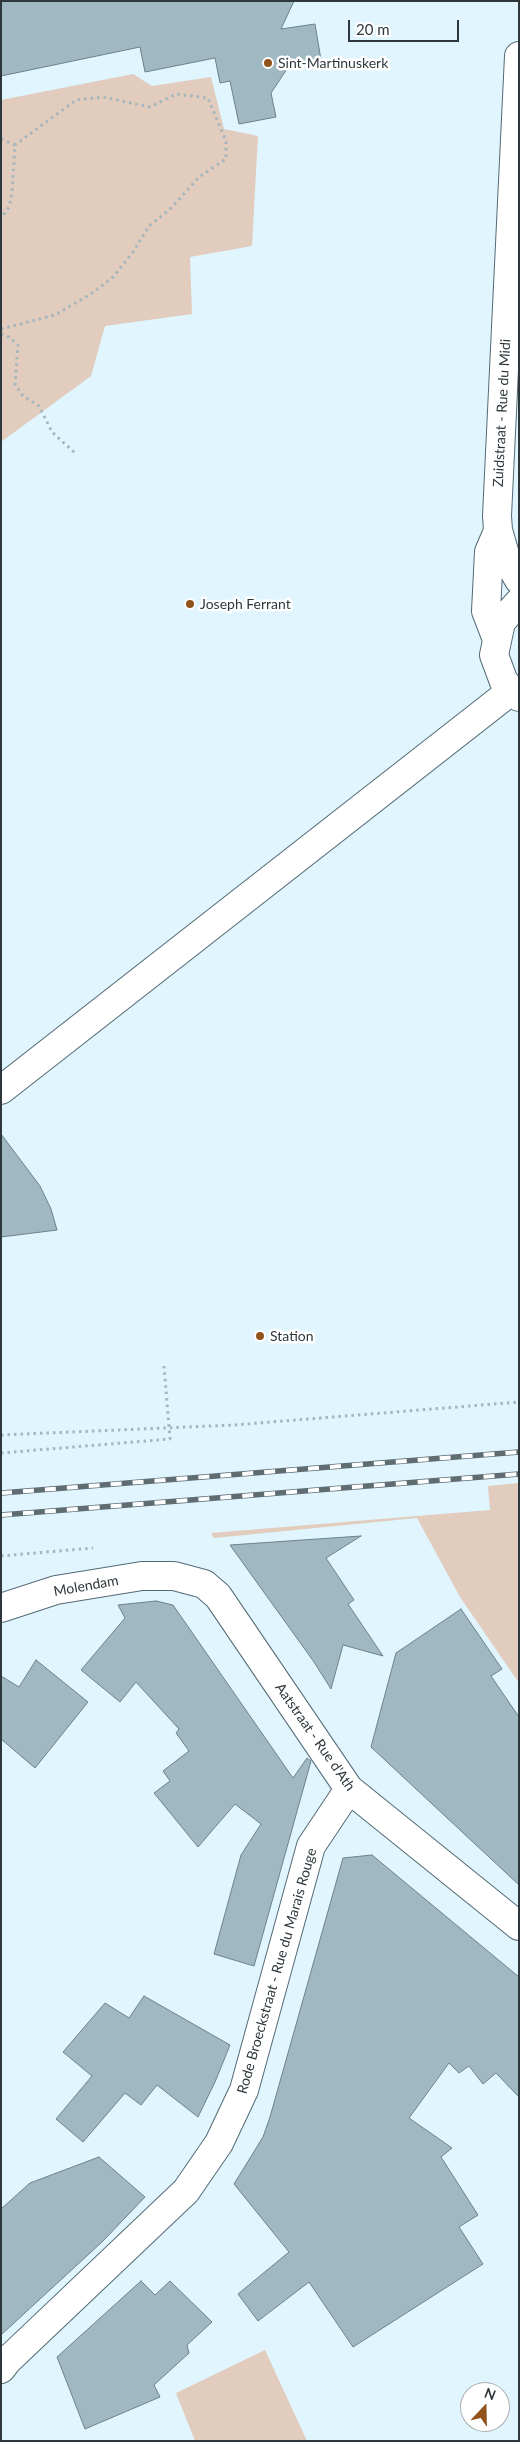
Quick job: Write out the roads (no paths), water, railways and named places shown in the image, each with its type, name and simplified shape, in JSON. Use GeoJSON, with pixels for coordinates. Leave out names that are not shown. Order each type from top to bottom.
{"type":"FeatureCollection","features":[{"type":"Feature","properties":{"kind":"street","name":"Zuidstraat - Rue du Midi"},"geometry":{"type":"LineString","coordinates":[[519,56],[497,506],[498,530],[506,558],[519,580]]}},
{"type":"Feature","properties":{"kind":"street","name":"Zuidstraat - Rue du Midi"},"geometry":{"type":"LineString","coordinates":[[496,638],[486,611],[489,552],[498,530]]}},
{"type":"Feature","properties":{"kind":"street"},"geometry":{"type":"LineString","coordinates":[[1,1090],[515,694],[504,682],[498,670],[494,654],[501,622],[519,602]]}},
{"type":"Feature","properties":{"kind":"street","name":"Molendam"},"geometry":{"type":"LineString","coordinates":[[1,1608],[56,1590],[142,1576],[174,1576]]}},
{"type":"Feature","properties":{"kind":"street","name":"Aatstraat - Rue d'Ath"},"geometry":{"type":"LineString","coordinates":[[174,1576],[204,1584],[218,1596],[349,1789],[519,1926]]}},
{"type":"Feature","properties":{"kind":"street","name":"Rode Broeckstraat - Rue du Marais Rouge"},"geometry":{"type":"LineString","coordinates":[[1,2369],[8,2360],[186,2191],[219,2143],[244,2090],[311,1846],[349,1789]]}},
{"type":"Feature","properties":{"kind":"railway"},"geometry":{"type":"LineString","coordinates":[[1,1493],[519,1452]]}},
{"type":"Feature","properties":{"kind":"railway"},"geometry":{"type":"LineString","coordinates":[[1,1515],[519,1474]]}},
{"type":"Feature","properties":{"kind":"place","name":"Sint-Martinuskerk"},"geometry":{"type":"Point","coordinates":[268,63]}},
{"type":"Feature","properties":{"kind":"place","name":"Joseph Ferrant"},"geometry":{"type":"Point","coordinates":[190,604]}},
{"type":"Feature","properties":{"kind":"place","name":"Station"},"geometry":{"type":"Point","coordinates":[260,1336]}}]}
